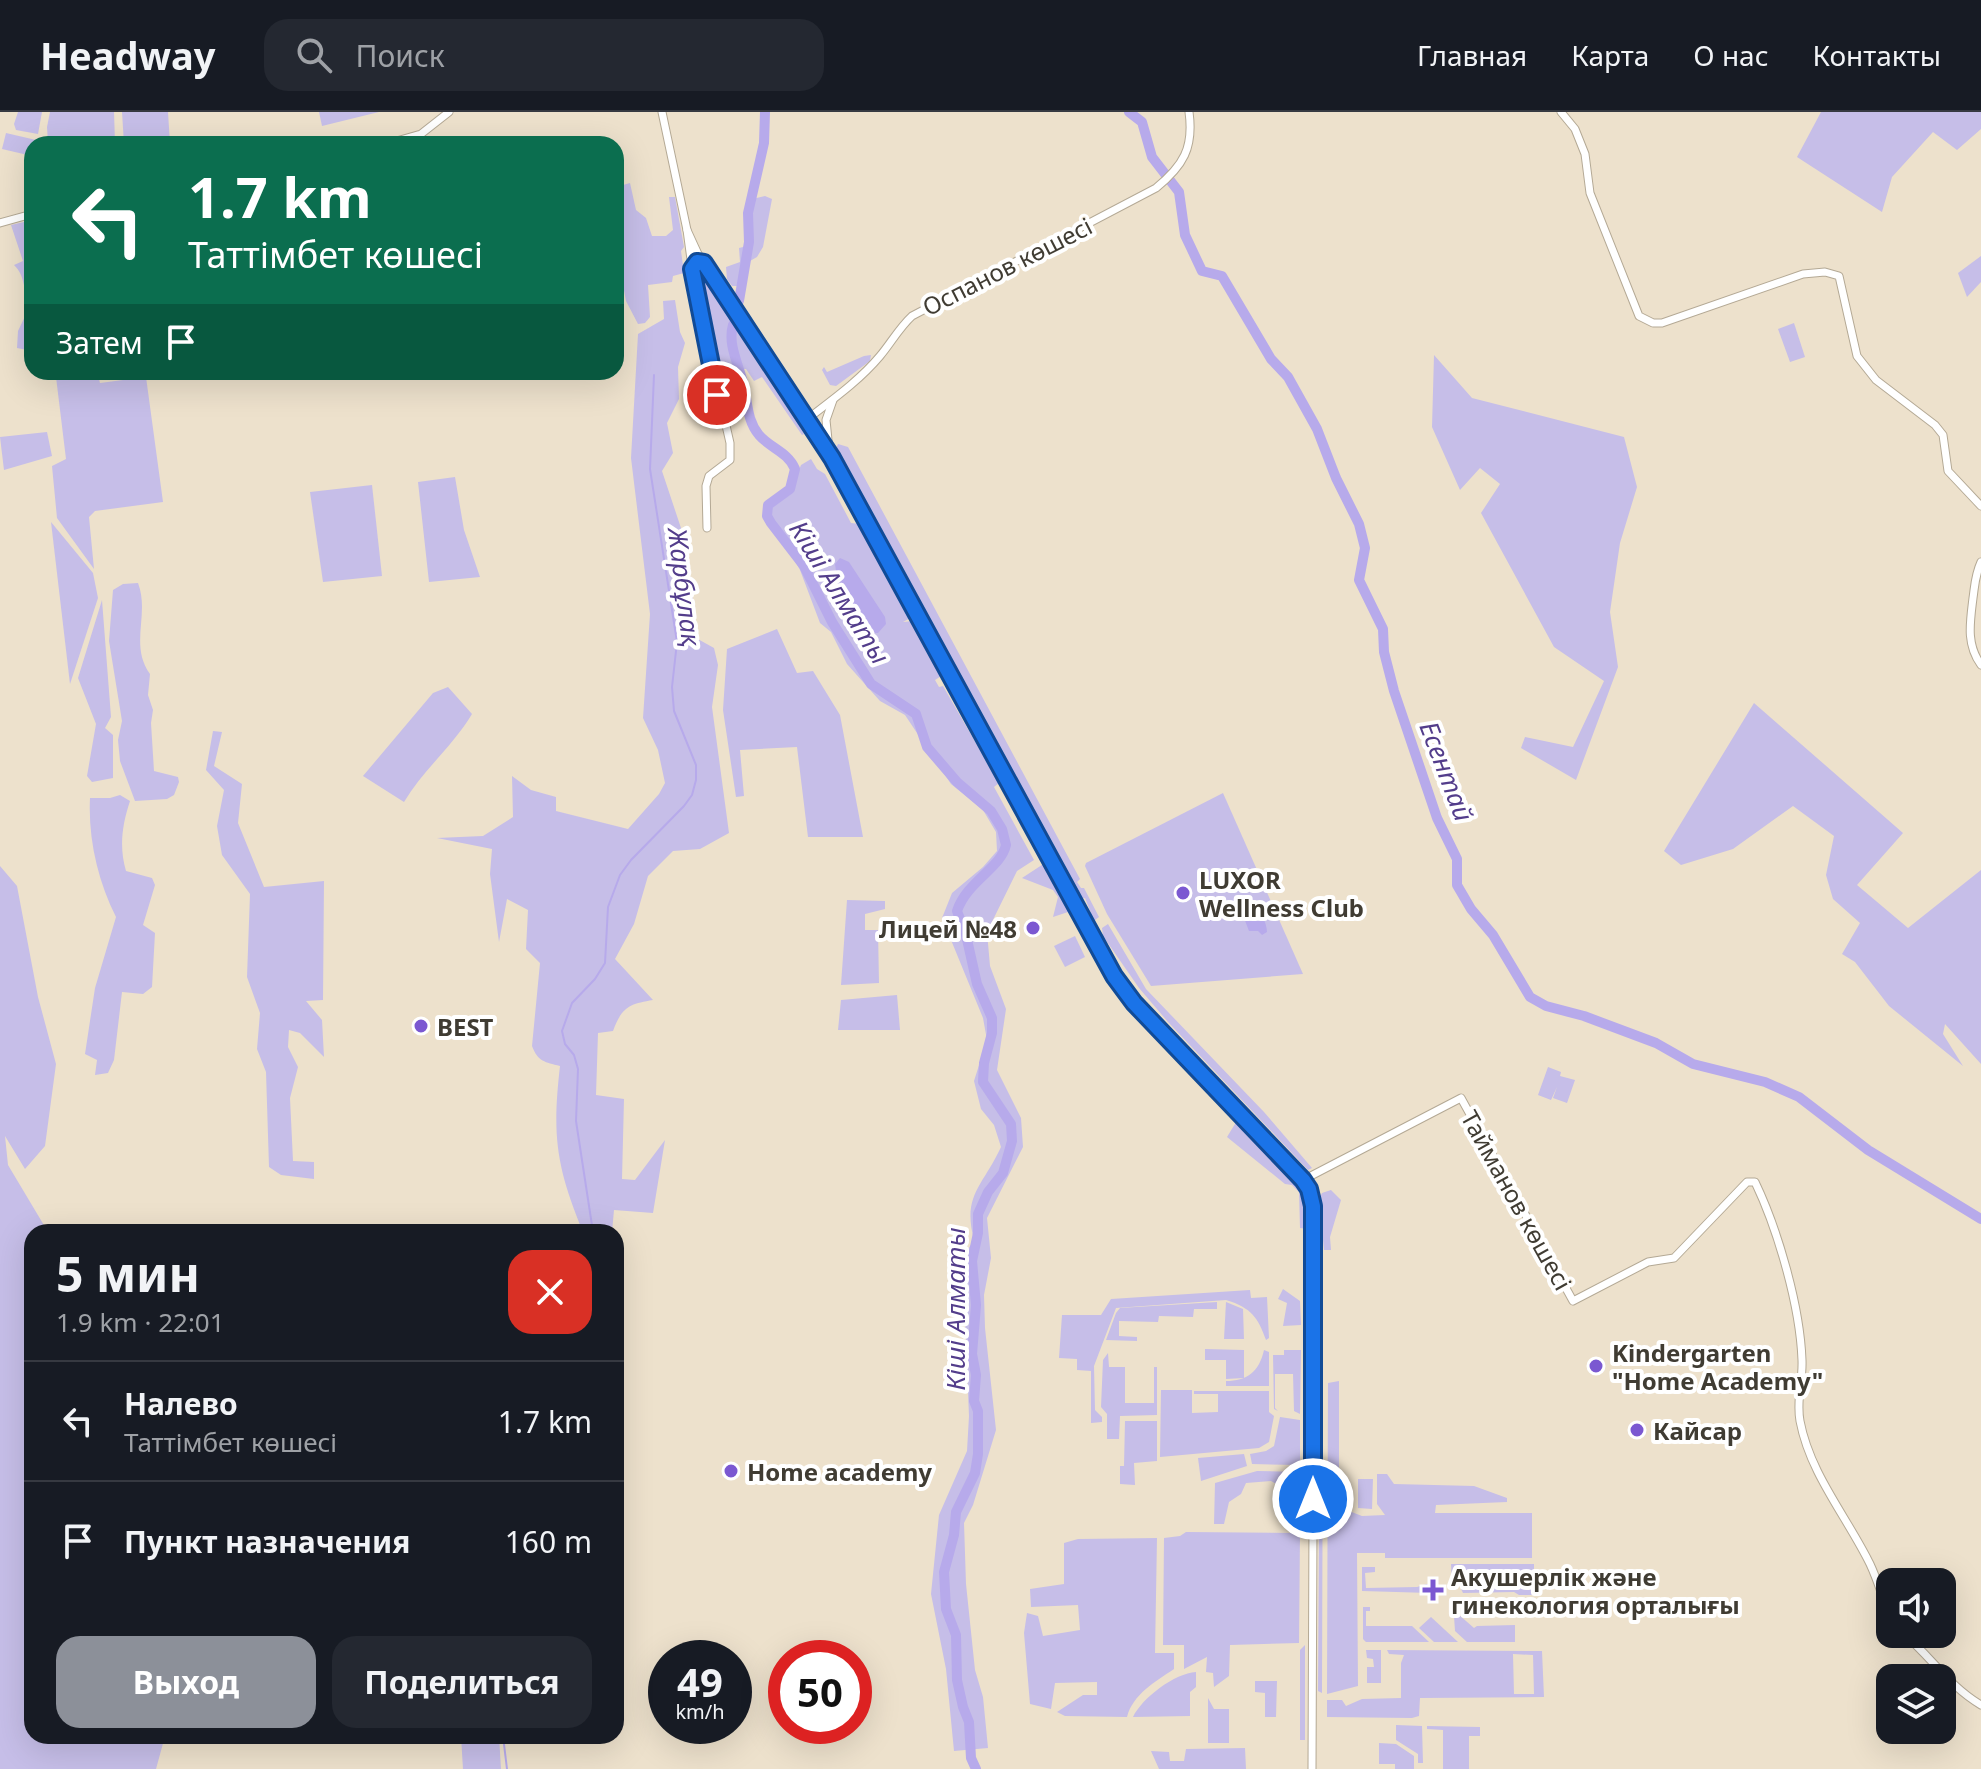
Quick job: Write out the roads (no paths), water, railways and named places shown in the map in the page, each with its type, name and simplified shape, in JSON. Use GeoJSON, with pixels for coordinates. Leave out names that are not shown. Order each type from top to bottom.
{"type":"FeatureCollection","features":[{"type":"Feature","properties":{"kind":"street"},"geometry":{"type":"LineString","coordinates":[[414,136],[449,112]]}},
{"type":"Feature","properties":{"kind":"street"},"geometry":{"type":"LineString","coordinates":[[662,112],[687,230],[695,289],[731,453],[730,460],[709,476],[706,486],[707,528]]}},
{"type":"Feature","properties":{"kind":"street","name":"Оспанов көшесі"},"geometry":{"type":"LineString","coordinates":[[806,420],[880,356],[902,324],[912,316],[1156,188],[1177,172],[1188,141],[1189,112]]}},
{"type":"Feature","properties":{"kind":"street"},"geometry":{"type":"LineString","coordinates":[[1561,112],[1575,129],[1585,154],[1590,193],[1639,316],[1653,323],[1662,323],[1803,274],[1825,272],[1839,276],[1857,356],[1876,380],[1935,425],[1943,435],[1948,471],[1981,506]]}},
{"type":"Feature","properties":{"kind":"street"},"geometry":{"type":"LineString","coordinates":[[0,223],[24,216]]}},
{"type":"Feature","properties":{"kind":"street"},"geometry":{"type":"LineString","coordinates":[[687,230],[726,298],[830,456],[1114,976],[1139,1008],[1309,1189],[1313,1206],[1312,1769]]}},
{"type":"Feature","properties":{"kind":"street"},"geometry":{"type":"LineString","coordinates":[[692,269],[697,262],[704,263]]}},
{"type":"Feature","properties":{"kind":"street"},"geometry":{"type":"LineString","coordinates":[[695,289],[700,271],[713,277]]}},
{"type":"Feature","properties":{"kind":"street"},"geometry":{"type":"LineString","coordinates":[[830,456],[826,420],[834,398]]}},
{"type":"Feature","properties":{"kind":"street"},"geometry":{"type":"LineString","coordinates":[[1981,562],[1974,577],[1969,632],[1971,646],[1981,665]]}},
{"type":"Feature","properties":{"kind":"street","name":"Тайманов көшесі"},"geometry":{"type":"LineString","coordinates":[[1303,1180],[1461,1098],[1573,1301],[1648,1262],[1674,1258],[1747,1182],[1755,1182],[1786,1269],[1799,1332],[1802,1363],[1798,1407],[1804,1436],[1830,1498],[1869,1563],[1876,1581]]}},
{"type":"Feature","properties":{"kind":"street"},"geometry":{"type":"LineString","coordinates":[[1921,1648],[1956,1688],[1981,1705]]}},
{"type":"Feature","properties":{"kind":"waterway","name":"Кіші Алматы"},"geometry":{"type":"LineString","coordinates":[[739,301],[749,242],[748,213],[764,143],[765,112]]}},
{"type":"Feature","properties":{"kind":"waterway","name":"Есентай"},"geometry":{"type":"LineString","coordinates":[[1129,112],[1142,122],[1152,157],[1179,192],[1185,235],[1202,271],[1222,276],[1271,359],[1288,377],[1317,429],[1336,478],[1359,524],[1365,548],[1359,580],[1383,629],[1384,652],[1394,691],[1437,818],[1457,859],[1457,885],[1471,909],[1493,935],[1530,997],[1546,1006],[1584,1016],[1656,1043],[1693,1064],[1765,1082],[1799,1097],[1868,1150],[1981,1219]]}},
{"type":"Feature","properties":{"kind":"waterway","name":"Кіші Алматы"},"geometry":{"type":"LineString","coordinates":[[733,325],[733,348],[752,424],[759,435],[788,458],[795,469],[790,489],[768,505],[767,516],[804,566],[832,622],[871,684],[916,714],[927,747],[957,782],[991,811],[1002,829],[1006,845],[998,861],[968,891],[957,911],[977,984],[992,1018],[983,1082],[1011,1124],[1012,1141],[1003,1173],[988,1192],[978,1214],[978,1233],[972,1261],[976,1305],[972,1354],[976,1375],[974,1401],[978,1411],[978,1454],[975,1473],[956,1512],[954,1535],[944,1572],[946,1609],[956,1635],[957,1680],[969,1722],[971,1758],[976,1769]]}},
{"type":"Feature","properties":{"kind":"waterway","name":"Жарбұлақ"},"geometry":{"type":"LineString","coordinates":[[592,1224],[576,1121],[578,1069],[562,1031],[572,1003],[595,979],[605,963],[608,907],[620,875],[684,806],[692,795],[696,780],[696,765],[674,711],[672,687],[677,642],[650,469],[654,375]]}},
{"type":"Feature","properties":{"kind":"waterway","name":"Жарбұлақ"},"geometry":{"type":"LineString","coordinates":[[504,1744],[507,1769]]}},
{"type":"Feature","properties":{"kind":"place","name":"LUXOR Wellness Club"},"geometry":{"type":"Point","coordinates":[1183,893]}},
{"type":"Feature","properties":{"kind":"place","name":"Лицей №48"},"geometry":{"type":"Point","coordinates":[1033,928]}},
{"type":"Feature","properties":{"kind":"place","name":"BEST"},"geometry":{"type":"Point","coordinates":[421,1026]}},
{"type":"Feature","properties":{"kind":"place","name":"Kindergarten \"Home Academy\""},"geometry":{"type":"Point","coordinates":[1596,1366]}},
{"type":"Feature","properties":{"kind":"place","name":"Кайсар"},"geometry":{"type":"Point","coordinates":[1637,1430]}},
{"type":"Feature","properties":{"kind":"place","name":"Home academy"},"geometry":{"type":"Point","coordinates":[731,1471]}},
{"type":"Feature","properties":{"kind":"place","name":"Акушерлік және гинекология орталығы"},"geometry":{"type":"Point","coordinates":[1433,1590]}}]}
